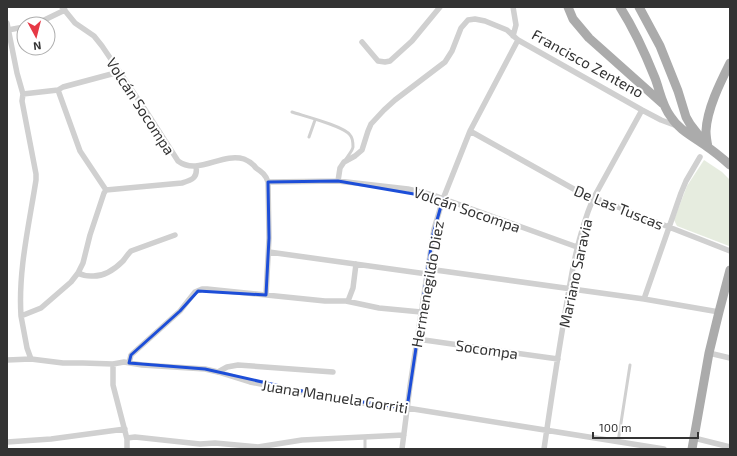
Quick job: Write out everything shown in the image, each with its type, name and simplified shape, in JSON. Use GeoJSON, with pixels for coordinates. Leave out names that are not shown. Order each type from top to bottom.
{"type":"FeatureCollection","features":[{"type":"Feature","properties":{"kind":"main road"},"geometry":{"type":"LineString","coordinates":[[568,7],[573,19],[589,38],[663,104]]}},
{"type":"Feature","properties":{"kind":"main road"},"geometry":{"type":"LineString","coordinates":[[620,7],[648,60],[663,104],[671,118],[678,126],[708,147],[730,165]]}},
{"type":"Feature","properties":{"kind":"main road"},"geometry":{"type":"LineString","coordinates":[[639,7],[660,46],[678,91],[686,117],[708,147]]}},
{"type":"Feature","properties":{"kind":"main road"},"geometry":{"type":"LineString","coordinates":[[708,147],[706,132],[711,107],[720,82],[730,63]]}},
{"type":"Feature","properties":{"kind":"main road"},"geometry":{"type":"LineString","coordinates":[[692,449],[709,352],[729,273]]}},
{"type":"Feature","properties":{"kind":"street"},"geometry":{"type":"LineString","coordinates":[[362,42],[378,61],[390,61],[412,41],[440,7]]}},
{"type":"Feature","properties":{"kind":"street"},"geometry":{"type":"LineString","coordinates":[[513,7],[516,25],[516,38]]}},
{"type":"Feature","properties":{"kind":"street"},"geometry":{"type":"LineString","coordinates":[[50,16],[63,9]]}},
{"type":"Feature","properties":{"kind":"street","name":"Volcán Socompa"},"geometry":{"type":"LineString","coordinates":[[63,9],[75,23],[96,39],[144,108],[178,162],[185,166],[196,166],[228,158],[238,158],[244,159],[263,173],[268,182],[338,181],[408,189],[443,199],[577,247]]}},
{"type":"Feature","properties":{"kind":"street","name":"Francisco Zenteno"},"geometry":{"type":"LineString","coordinates":[[344,162],[360,152],[371,124],[384,110],[445,62],[452,51],[465,22],[475,19],[485,21],[507,30],[516,38],[642,110],[661,120],[678,126]]}},
{"type":"Feature","properties":{"kind":"street"},"geometry":{"type":"LineString","coordinates":[[7,23],[17,73],[23,94],[22,101],[35,166],[36,180],[26,237],[20,288],[21,316],[27,348],[31,359]]}},
{"type":"Feature","properties":{"kind":"street"},"geometry":{"type":"LineString","coordinates":[[8,30],[16,28]]}},
{"type":"Feature","properties":{"kind":"street","name":"Hermenegildo Diez"},"geometry":{"type":"LineString","coordinates":[[402,449],[434,229],[443,199],[470,131],[516,38]]}},
{"type":"Feature","properties":{"kind":"street"},"geometry":{"type":"LineString","coordinates":[[23,94],[58,90],[62,87],[119,72]]}},
{"type":"Feature","properties":{"kind":"street"},"geometry":{"type":"LineString","coordinates":[[58,90],[80,151],[106,190]]}},
{"type":"Feature","properties":{"kind":"street","name":"Mariano Saravia"},"geometry":{"type":"LineString","coordinates":[[544,449],[569,288],[577,247],[593,199],[642,110]]}},
{"type":"Feature","properties":{"kind":"street","name":"De Las Tuscas"},"geometry":{"type":"LineString","coordinates":[[470,131],[588,197],[600,200],[669,226],[730,251]]}},
{"type":"Feature","properties":{"kind":"street"},"geometry":{"type":"LineString","coordinates":[[644,299],[686,181],[700,157]]}},
{"type":"Feature","properties":{"kind":"street"},"geometry":{"type":"LineString","coordinates":[[338,181],[340,168],[344,162]]}},
{"type":"Feature","properties":{"kind":"street"},"geometry":{"type":"LineString","coordinates":[[106,190],[182,183],[192,179],[196,175],[196,166]]}},
{"type":"Feature","properties":{"kind":"street"},"geometry":{"type":"LineString","coordinates":[[266,295],[269,252],[268,182]]}},
{"type":"Feature","properties":{"kind":"street"},"geometry":{"type":"LineString","coordinates":[[21,316],[41,308],[78,274],[83,263],[90,235],[106,190]]}},
{"type":"Feature","properties":{"kind":"street"},"geometry":{"type":"LineString","coordinates":[[78,274],[89,277],[103,275],[122,262],[128,253],[175,235]]}},
{"type":"Feature","properties":{"kind":"street"},"geometry":{"type":"LineString","coordinates":[[269,252],[356,264],[569,288],[719,312]]}},
{"type":"Feature","properties":{"kind":"street"},"geometry":{"type":"LineString","coordinates":[[348,301],[353,288],[356,264]]}},
{"type":"Feature","properties":{"kind":"street"},"geometry":{"type":"LineString","coordinates":[[130,363],[131,355],[180,311],[198,290],[207,289],[325,301],[348,301],[380,308],[421,312]]}},
{"type":"Feature","properties":{"kind":"street","name":"Socompa"},"geometry":{"type":"LineString","coordinates":[[417,338],[558,359]]}},
{"type":"Feature","properties":{"kind":"street"},"geometry":{"type":"LineString","coordinates":[[709,352],[730,358]]}},
{"type":"Feature","properties":{"kind":"street","name":"Juana Manuela Gorriti"},"geometry":{"type":"LineString","coordinates":[[7,360],[31,359],[113,364],[124,362],[142,365],[205,369],[250,382],[333,398],[407,408],[664,449]]}},
{"type":"Feature","properties":{"kind":"street"},"geometry":{"type":"LineString","coordinates":[[113,364],[113,385],[127,438],[127,449]]}},
{"type":"Feature","properties":{"kind":"street"},"geometry":{"type":"LineString","coordinates":[[218,372],[227,367],[238,365],[334,372]]}},
{"type":"Feature","properties":{"kind":"street"},"geometry":{"type":"LineString","coordinates":[[7,442],[51,439],[125,430]]}},
{"type":"Feature","properties":{"kind":"street"},"geometry":{"type":"LineString","coordinates":[[127,438],[135,437],[200,444],[215,443],[258,447],[302,440],[404,435]]}},
{"type":"Feature","properties":{"kind":"street"},"geometry":{"type":"LineString","coordinates":[[694,438],[730,447]]}},
{"type":"Feature","properties":{"kind":"lane"},"geometry":{"type":"LineString","coordinates":[[292,112],[336,126],[350,134],[353,147],[352,151],[346,157],[344,162]]}},
{"type":"Feature","properties":{"kind":"lane"},"geometry":{"type":"LineString","coordinates":[[308,138],[315,120]]}},
{"type":"Feature","properties":{"kind":"lane"},"geometry":{"type":"LineString","coordinates":[[618,442],[630,365]]}},
{"type":"Feature","properties":{"kind":"lane"},"geometry":{"type":"LineString","coordinates":[[365,437],[365,449]]}},
{"type":"Feature","properties":{"kind":"highlighted area"},"geometry":{"type":"Polygon","coordinates":[[[338,181],[443,199],[433,234],[407,408],[333,398],[205,369],[129,363],[131,355],[180,311],[198,291],[266,295],[269,238],[268,182],[338,181]]]}},
{"type":"Feature","properties":{"kind":"shaded area"},"geometry":{"type":"Polygon","coordinates":[[[704,160],[722,172],[730,180],[729,246],[677,226],[674,220],[687,186],[704,160]]]}}]}
